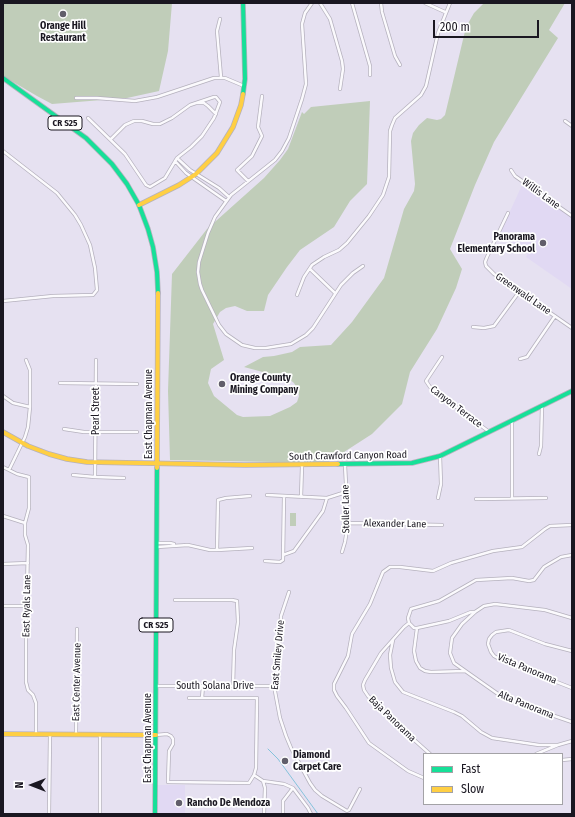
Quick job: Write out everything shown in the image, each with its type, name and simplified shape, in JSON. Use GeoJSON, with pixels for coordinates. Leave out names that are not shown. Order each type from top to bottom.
{"type":"FeatureCollection","features":[{"type":"Feature","properties":{"kind":"main road"},"geometry":{"type":"LineString","coordinates":[[139,205],[196,174],[217,153],[231,131],[241,105],[244,86],[243,3]]}},
{"type":"Feature","properties":{"kind":"main road","name":"East Chapman Avenue"},"geometry":{"type":"LineString","coordinates":[[3,78],[81,135],[96,147],[112,164],[121,175],[139,205],[152,239],[158,280],[155,814]]}},
{"type":"Feature","properties":{"kind":"main road","name":"South Crawford Canyon Road"},"geometry":{"type":"LineString","coordinates":[[3,432],[22,443],[57,457],[95,463],[345,466],[412,463],[440,456],[488,431],[572,391]]}},
{"type":"Feature","properties":{"kind":"main road"},"geometry":{"type":"LineString","coordinates":[[3,734],[156,735]]}},
{"type":"Feature","properties":{"kind":"street"},"geometry":{"type":"LineString","coordinates":[[312,3],[305,13],[302,24],[306,84],[289,138],[282,152],[275,160],[229,197],[214,217],[199,262],[198,272],[202,290],[219,325],[230,338],[255,348],[266,348],[290,344],[306,335],[313,328],[335,293],[353,273],[363,266]]}},
{"type":"Feature","properties":{"kind":"street"},"geometry":{"type":"LineString","coordinates":[[320,3],[330,19],[342,61],[343,69],[340,89]]}},
{"type":"Feature","properties":{"kind":"street"},"geometry":{"type":"LineString","coordinates":[[352,3],[370,66],[370,75]]}},
{"type":"Feature","properties":{"kind":"street"},"geometry":{"type":"LineString","coordinates":[[381,3],[382,12],[395,56],[400,64]]}},
{"type":"Feature","properties":{"kind":"street"},"geometry":{"type":"LineString","coordinates":[[425,3],[445,12]]}},
{"type":"Feature","properties":{"kind":"street"},"geometry":{"type":"LineString","coordinates":[[297,295],[304,277],[310,269],[318,260],[339,250],[347,243],[369,216],[383,195],[390,167],[390,137],[392,125],[400,113],[421,95],[426,86],[438,33],[445,12],[450,3]]}},
{"type":"Feature","properties":{"kind":"street"},"geometry":{"type":"LineString","coordinates":[[220,19],[217,31],[220,78]]}},
{"type":"Feature","properties":{"kind":"street"},"geometry":{"type":"LineString","coordinates":[[76,98],[135,101],[157,97],[209,79],[220,78],[244,86]]}},
{"type":"Feature","properties":{"kind":"street"},"geometry":{"type":"LineString","coordinates":[[248,181],[237,170],[252,156],[262,136],[258,127],[262,96]]}},
{"type":"Feature","properties":{"kind":"street"},"geometry":{"type":"LineString","coordinates":[[88,118],[111,139],[132,162],[148,186],[154,185],[165,178],[176,159],[197,142],[216,114],[220,102],[216,97],[214,97],[190,105],[172,118],[160,124],[153,124],[138,120],[131,122],[119,130],[111,139]]}},
{"type":"Feature","properties":{"kind":"street"},"geometry":{"type":"LineString","coordinates":[[197,103],[204,103],[216,114]]}},
{"type":"Feature","properties":{"kind":"street"},"geometry":{"type":"LineString","coordinates":[[565,121],[572,126]]}},
{"type":"Feature","properties":{"kind":"street"},"geometry":{"type":"LineString","coordinates":[[3,151],[57,193],[75,215],[90,245],[95,268],[97,290],[95,294],[3,301]]}},
{"type":"Feature","properties":{"kind":"street"},"geometry":{"type":"LineString","coordinates":[[176,159],[190,170],[219,188],[229,197]]}},
{"type":"Feature","properties":{"kind":"street"},"geometry":{"type":"LineString","coordinates":[[176,159],[186,173],[226,201]]}},
{"type":"Feature","properties":{"kind":"street","name":"Willis Lane"},"geometry":{"type":"LineString","coordinates":[[511,170],[515,176],[572,216]]}},
{"type":"Feature","properties":{"kind":"street","name":"Greenwald Lane"},"geometry":{"type":"LineString","coordinates":[[508,212],[487,257],[485,262],[486,266],[494,274],[572,328]]}},
{"type":"Feature","properties":{"kind":"street"},"geometry":{"type":"LineString","coordinates":[[310,269],[335,293]]}},
{"type":"Feature","properties":{"kind":"street"},"geometry":{"type":"LineString","coordinates":[[473,327],[484,328],[494,326],[519,292]]}},
{"type":"Feature","properties":{"kind":"street"},"geometry":{"type":"LineString","coordinates":[[520,359],[527,357],[555,316]]}},
{"type":"Feature","properties":{"kind":"street","name":"Canyon Terrace"},"geometry":{"type":"LineString","coordinates":[[442,357],[426,381],[430,387],[488,431]]}},
{"type":"Feature","properties":{"kind":"street"},"geometry":{"type":"LineString","coordinates":[[3,467],[9,470],[28,427],[30,407],[30,370],[26,360]]}},
{"type":"Feature","properties":{"kind":"street","name":"Pearl Street"},"geometry":{"type":"LineString","coordinates":[[95,477],[96,360]]}},
{"type":"Feature","properties":{"kind":"street"},"geometry":{"type":"LineString","coordinates":[[60,383],[138,384]]}},
{"type":"Feature","properties":{"kind":"street"},"geometry":{"type":"LineString","coordinates":[[3,396],[13,403],[30,407]]}},
{"type":"Feature","properties":{"kind":"street"},"geometry":{"type":"LineString","coordinates":[[539,454],[541,446],[542,406]]}},
{"type":"Feature","properties":{"kind":"street"},"geometry":{"type":"LineString","coordinates":[[512,420],[512,498]]}},
{"type":"Feature","properties":{"kind":"street"},"geometry":{"type":"LineString","coordinates":[[64,429],[96,432],[137,432]]}},
{"type":"Feature","properties":{"kind":"street"},"geometry":{"type":"LineString","coordinates":[[438,498],[441,484],[440,456]]}},
{"type":"Feature","properties":{"kind":"street"},"geometry":{"type":"LineString","coordinates":[[301,497],[302,466]]}},
{"type":"Feature","properties":{"kind":"street","name":"Stoller Lane"},"geometry":{"type":"LineString","coordinates":[[342,552],[346,542],[348,523],[345,466]]}},
{"type":"Feature","properties":{"kind":"street","name":"East Ryals Lane"},"geometry":{"type":"LineString","coordinates":[[9,470],[29,478],[29,508],[24,523],[28,545],[26,682],[28,690],[33,695],[36,703],[36,734]]}},
{"type":"Feature","properties":{"kind":"street"},"geometry":{"type":"LineString","coordinates":[[73,475],[124,478]]}},
{"type":"Feature","properties":{"kind":"street"},"geometry":{"type":"LineString","coordinates":[[267,495],[327,498],[346,492]]}},
{"type":"Feature","properties":{"kind":"street"},"geometry":{"type":"LineString","coordinates":[[217,550],[218,500],[250,496]]}},
{"type":"Feature","properties":{"kind":"street"},"geometry":{"type":"LineString","coordinates":[[265,561],[282,561],[284,496]]}},
{"type":"Feature","properties":{"kind":"street"},"geometry":{"type":"LineString","coordinates":[[283,555],[294,551],[323,511],[327,498]]}},
{"type":"Feature","properties":{"kind":"street"},"geometry":{"type":"LineString","coordinates":[[476,499],[546,498]]}},
{"type":"Feature","properties":{"kind":"street"},"geometry":{"type":"LineString","coordinates":[[3,516],[24,523]]}},
{"type":"Feature","properties":{"kind":"street","name":"Alexander Lane"},"geometry":{"type":"LineString","coordinates":[[348,523],[442,525]]}},
{"type":"Feature","properties":{"kind":"street"},"geometry":{"type":"LineString","coordinates":[[423,778],[408,771],[369,743],[334,690],[334,684],[348,656],[352,634],[370,604],[383,572],[390,567],[433,571],[451,563],[493,551],[522,547],[550,526],[572,525]]}},
{"type":"Feature","properties":{"kind":"street"},"geometry":{"type":"LineString","coordinates":[[156,545],[194,545],[210,550],[252,548]]}},
{"type":"Feature","properties":{"kind":"street","name":"Baja Panorama"},"geometry":{"type":"LineString","coordinates":[[429,753],[368,696],[363,685],[381,654],[404,626],[409,623],[408,618],[412,609],[439,602],[473,581],[485,578],[512,578],[532,581],[536,579],[544,567],[561,557],[572,556]]}},
{"type":"Feature","properties":{"kind":"street"},"geometry":{"type":"LineString","coordinates":[[3,564],[28,564]]}},
{"type":"Feature","properties":{"kind":"street","name":"East Smiley Drive"},"geometry":{"type":"LineString","coordinates":[[289,592],[281,616],[278,666],[274,686],[280,718],[286,736],[291,748],[315,790],[322,796],[347,811],[350,810],[360,790]]}},
{"type":"Feature","properties":{"kind":"street"},"geometry":{"type":"LineString","coordinates":[[175,600],[237,601],[238,622],[234,650],[233,686]]}},
{"type":"Feature","properties":{"kind":"street"},"geometry":{"type":"LineString","coordinates":[[409,623],[414,628],[417,628],[449,621],[471,612],[475,612],[487,605],[502,604],[545,610],[572,618]]}},
{"type":"Feature","properties":{"kind":"street"},"geometry":{"type":"LineString","coordinates":[[3,606],[26,606]]}},
{"type":"Feature","properties":{"kind":"street","name":"Alta Panorama"},"geometry":{"type":"LineString","coordinates":[[475,612],[456,631],[452,638],[450,645],[454,663],[490,690],[503,697],[572,722]]}},
{"type":"Feature","properties":{"kind":"street"},"geometry":{"type":"LineString","coordinates":[[417,628],[414,651],[416,661],[420,668],[428,672],[465,671]]}},
{"type":"Feature","properties":{"kind":"street","name":"East Center Avenue"},"geometry":{"type":"LineString","coordinates":[[76,734],[77,629]]}},
{"type":"Feature","properties":{"kind":"street","name":"Vista Panorama"},"geometry":{"type":"LineString","coordinates":[[572,651],[546,644],[509,630],[496,632],[489,639],[488,644],[494,656],[503,661],[572,688]]}},
{"type":"Feature","properties":{"kind":"street"},"geometry":{"type":"LineString","coordinates":[[394,638],[390,655],[391,668],[395,682],[403,692],[462,716],[481,732],[492,738],[558,745]]}},
{"type":"Feature","properties":{"kind":"street","name":"South Solana Drive"},"geometry":{"type":"LineString","coordinates":[[156,686],[274,686]]}},
{"type":"Feature","properties":{"kind":"street"},"geometry":{"type":"LineString","coordinates":[[202,686],[202,698]]}},
{"type":"Feature","properties":{"kind":"street"},"geometry":{"type":"LineString","coordinates":[[156,735],[167,734],[173,738],[173,744],[169,751],[168,782],[249,783],[256,768],[257,698],[189,698]]}},
{"type":"Feature","properties":{"kind":"street"},"geometry":{"type":"LineString","coordinates":[[50,734],[50,814]]}},
{"type":"Feature","properties":{"kind":"street"},"geometry":{"type":"LineString","coordinates":[[100,735],[100,814]]}},
{"type":"Feature","properties":{"kind":"street"},"geometry":{"type":"LineString","coordinates":[[541,753],[558,745],[572,741]]}},
{"type":"Feature","properties":{"kind":"street"},"geometry":{"type":"LineString","coordinates":[[254,775],[263,781],[284,784],[293,788],[311,814]]}},
{"type":"Feature","properties":{"kind":"street"},"geometry":{"type":"LineString","coordinates":[[263,781],[265,788],[264,814]]}},
{"type":"Feature","properties":{"kind":"street"},"geometry":{"type":"LineString","coordinates":[[283,814],[283,801],[293,788]]}},
{"type":"Feature","properties":{"kind":"shaded area","name":"Panorama Elementary School"},"geometry":{"type":"Polygon","coordinates":[[[523,183],[572,218],[572,289],[526,257],[528,253],[500,233],[523,183]]]}},
{"type":"Feature","properties":{"kind":"shaded area"},"geometry":{"type":"Polygon","coordinates":[[[157,785],[185,785],[185,814],[158,814],[157,785]]]}},
{"type":"Feature","properties":{"kind":"green space"},"geometry":{"type":"Polygon","coordinates":[[[3,3],[172,3],[168,51],[159,91],[127,98],[52,104],[37,96],[3,76],[3,3]]]}},
{"type":"Feature","properties":{"kind":"green space"},"geometry":{"type":"Polygon","coordinates":[[[484,3],[565,3],[549,30],[558,38],[494,142],[475,185],[450,249],[462,269],[456,288],[437,329],[410,372],[402,404],[372,434],[327,463],[170,460],[168,391],[172,274],[207,229],[264,178],[280,160],[288,149],[302,112],[304,114],[311,107],[370,101],[367,184],[350,201],[334,227],[300,250],[268,295],[264,311],[247,311],[235,306],[226,308],[220,312],[213,324],[224,360],[211,369],[208,383],[214,396],[237,415],[243,417],[270,416],[290,407],[297,402],[299,396],[298,390],[294,383],[289,379],[244,367],[263,357],[292,352],[300,347],[331,345],[352,322],[384,278],[404,209],[414,191],[415,184],[411,141],[413,133],[427,118],[437,120],[441,119],[445,115],[466,27],[474,13],[484,3]]]}},
{"type":"Feature","properties":{"kind":"green space"},"geometry":{"type":"Polygon","coordinates":[[[290,513],[296,513],[296,526],[290,526],[290,513]]]}},
{"type":"Feature","properties":{"kind":"waterway"},"geometry":{"type":"LineString","coordinates":[[268,749],[278,759],[318,814]]}},
{"type":"Feature","properties":{"kind":"traffic: fast"},"geometry":{"type":"LineString","coordinates":[[243,3],[245,79],[243,94]]}},
{"type":"Feature","properties":{"kind":"traffic: fast"},"geometry":{"type":"LineString","coordinates":[[3,78],[86,138],[112,164],[127,184],[139,205],[148,229],[153,247],[157,272],[158,293]]}},
{"type":"Feature","properties":{"kind":"traffic: fast"},"geometry":{"type":"LineString","coordinates":[[338,464],[412,463],[440,456],[572,391]]}},
{"type":"Feature","properties":{"kind":"traffic: fast"},"geometry":{"type":"LineString","coordinates":[[155,814],[157,468]]}},
{"type":"Feature","properties":{"kind":"traffic: slow"},"geometry":{"type":"LineString","coordinates":[[139,205],[179,185],[196,174],[217,153],[233,127],[241,105],[243,94]]}},
{"type":"Feature","properties":{"kind":"traffic: slow"},"geometry":{"type":"LineString","coordinates":[[157,468],[158,293]]}},
{"type":"Feature","properties":{"kind":"traffic: slow"},"geometry":{"type":"LineString","coordinates":[[3,432],[28,446],[49,454],[87,462],[245,465],[338,464]]}},
{"type":"Feature","properties":{"kind":"traffic: slow"},"geometry":{"type":"LineString","coordinates":[[3,734],[156,735]]}},
{"type":"Feature","properties":{"kind":"place","name":"Orange Hill Restaurant"},"geometry":{"type":"Point","coordinates":[63,14]}},
{"type":"Feature","properties":{"kind":"place","name":"Panorama Elementary School"},"geometry":{"type":"Point","coordinates":[543,243]}},
{"type":"Feature","properties":{"kind":"place","name":"Orange County Mining Company"},"geometry":{"type":"Point","coordinates":[222,384]}},
{"type":"Feature","properties":{"kind":"place","name":"Diamond Carpet Care"},"geometry":{"type":"Point","coordinates":[285,761]}},
{"type":"Feature","properties":{"kind":"place","name":"Rancho De Mendoza"},"geometry":{"type":"Point","coordinates":[179,803]}}]}
